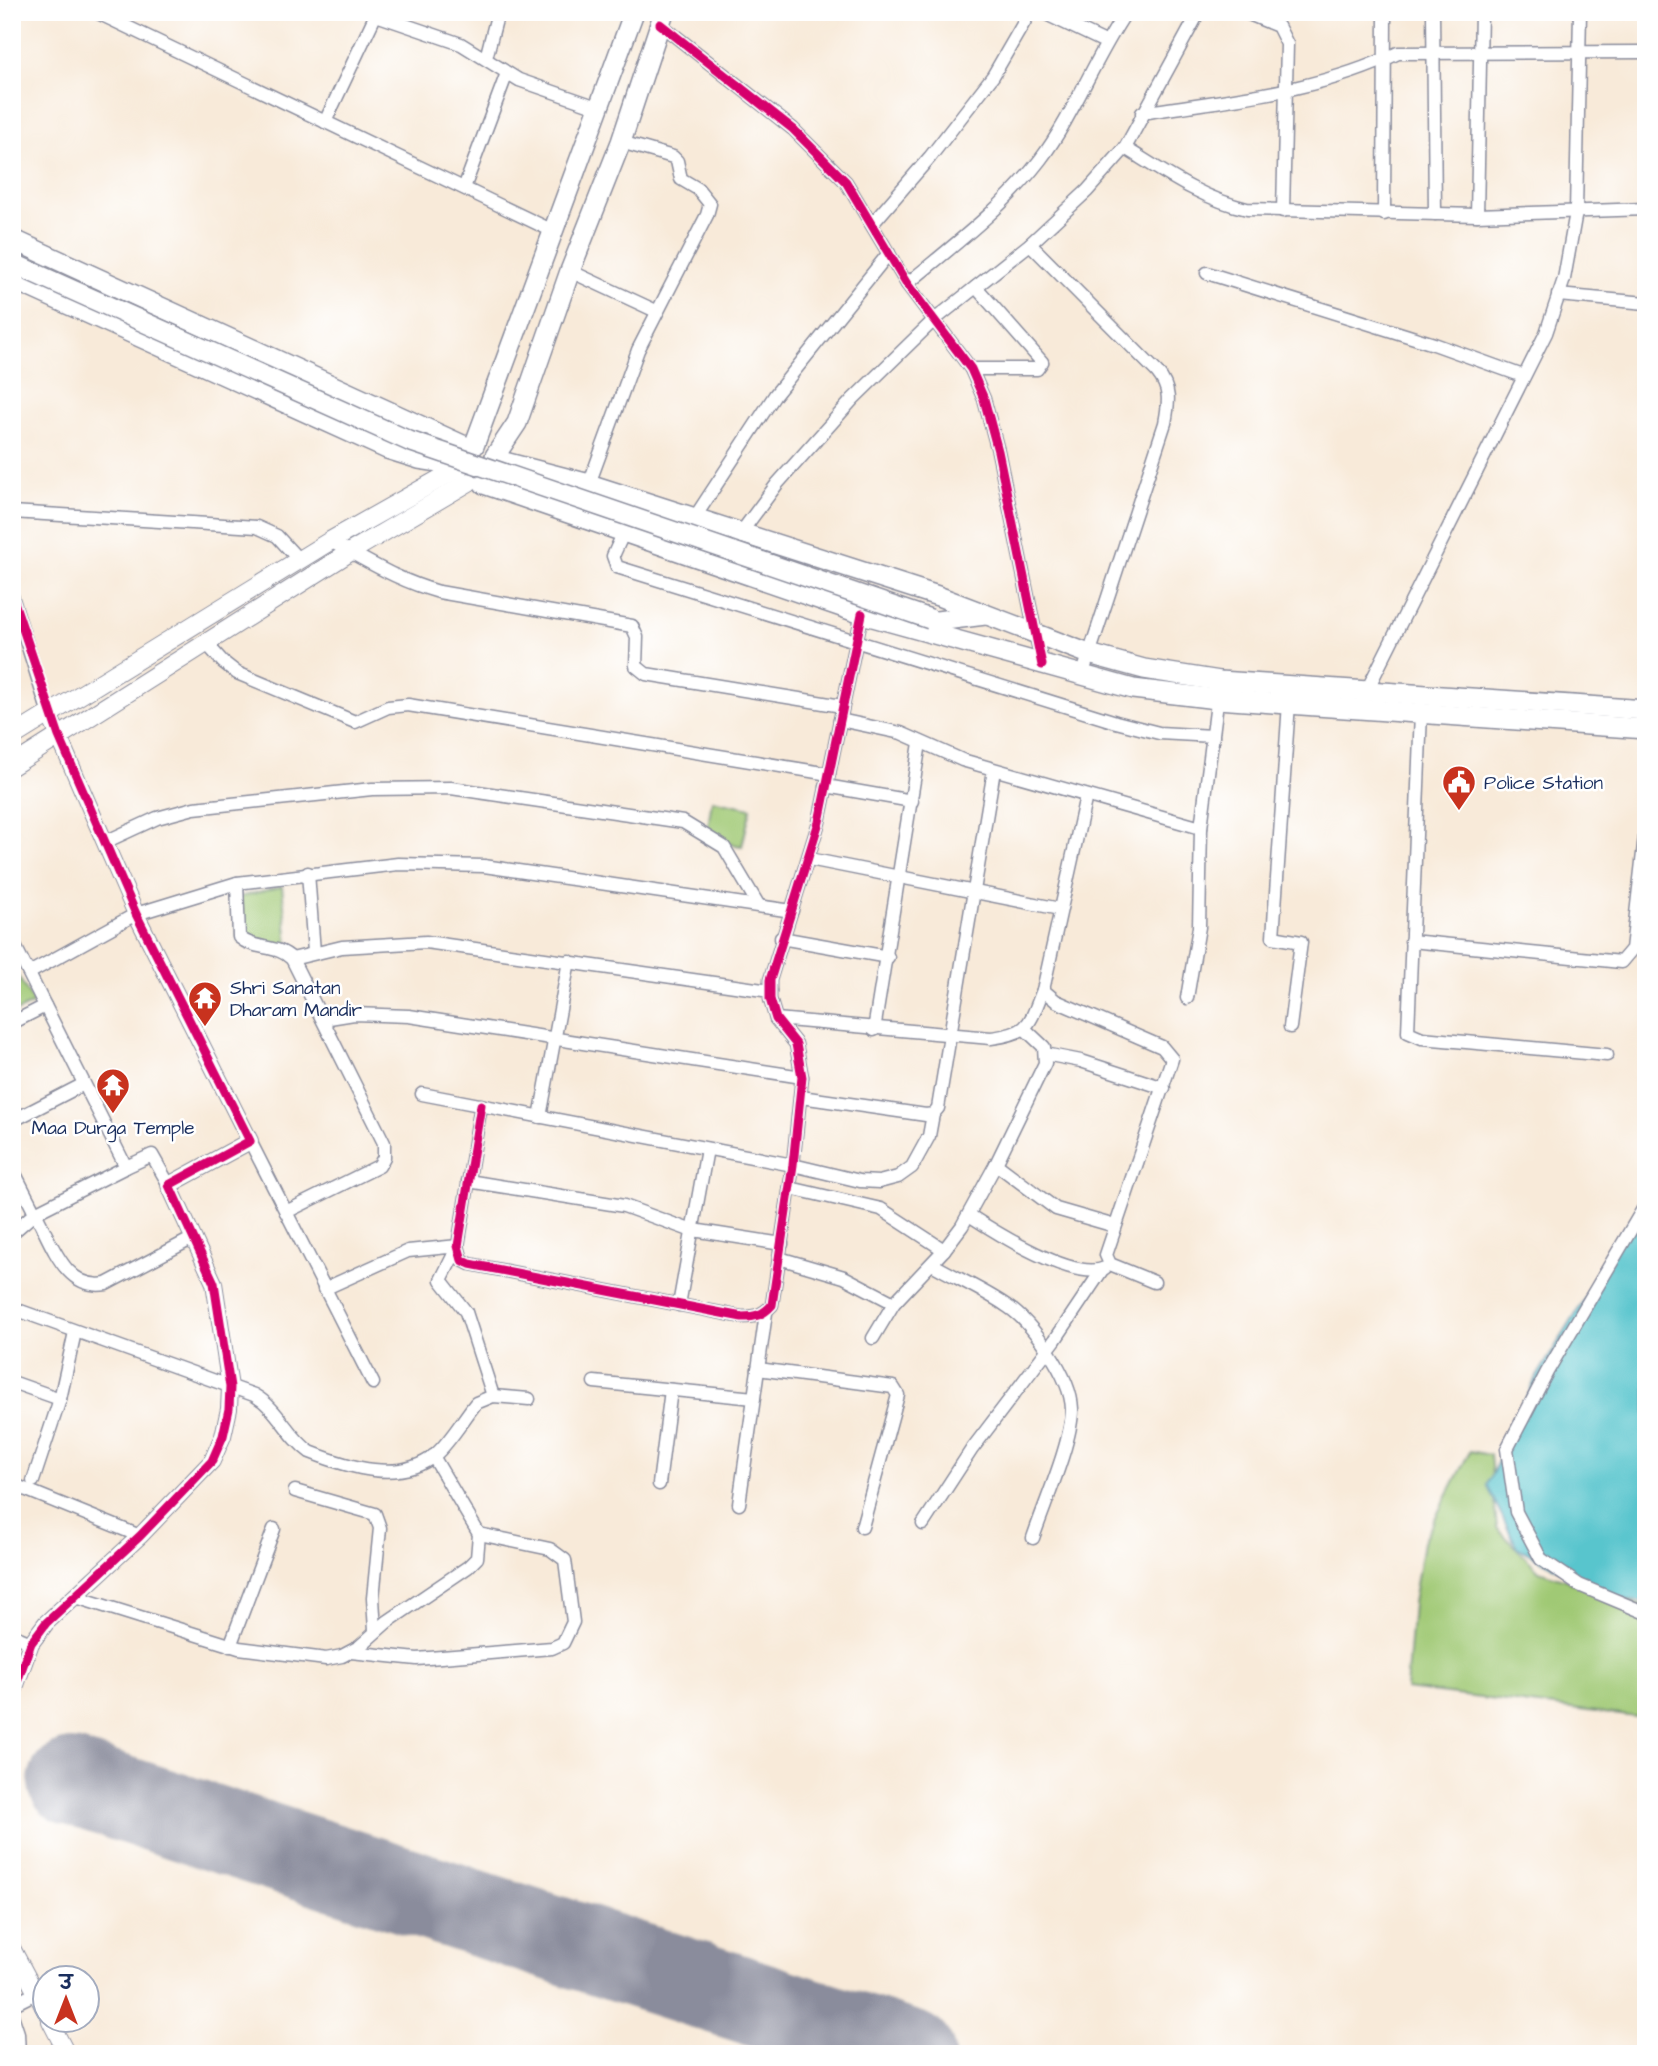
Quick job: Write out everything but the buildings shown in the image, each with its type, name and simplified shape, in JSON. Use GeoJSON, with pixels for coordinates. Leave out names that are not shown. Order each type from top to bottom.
{"type":"FeatureCollection","features":[{"type":"Feature","properties":{"kind":"main road"},"geometry":{"type":"LineString","coordinates":[[12,737],[330,541],[469,466],[634,12]]}},
{"type":"Feature","properties":{"kind":"main road"},"geometry":{"type":"LineString","coordinates":[[12,279],[387,449],[419,459],[469,466],[495,475],[496,458],[517,423],[570,271],[621,142],[662,18]]}},
{"type":"Feature","properties":{"kind":"main road"},"geometry":{"type":"LineString","coordinates":[[12,239],[96,278],[469,466],[623,534],[862,614],[1133,689],[1219,690],[1488,708],[1646,710]]}},
{"type":"Feature","properties":{"kind":"main road"},"geometry":{"type":"LineString","coordinates":[[12,263],[409,441],[934,620],[981,648]]}},
{"type":"Feature","properties":{"kind":"main road"},"geometry":{"type":"LineString","coordinates":[[84,311],[96,278]]}},
{"type":"Feature","properties":{"kind":"main road"},"geometry":{"type":"LineString","coordinates":[[12,766],[350,552],[469,466],[488,449],[496,458],[695,517],[987,614],[1089,654],[1219,690],[1289,704],[1362,700],[1421,712],[1488,708],[1646,729]]}},
{"type":"Feature","properties":{"kind":"main road"},"geometry":{"type":"LineString","coordinates":[[934,620],[987,614]]}},
{"type":"Feature","properties":{"kind":"street"},"geometry":{"type":"LineString","coordinates":[[96,12],[553,231]]}},
{"type":"Feature","properties":{"kind":"street"},"geometry":{"type":"LineString","coordinates":[[486,58],[498,12]]}},
{"type":"Feature","properties":{"kind":"street"},"geometry":{"type":"LineString","coordinates":[[873,223],[930,157],[993,76],[1030,12]]}},
{"type":"Feature","properties":{"kind":"street"},"geometry":{"type":"LineString","coordinates":[[1042,12],[1105,42]]}},
{"type":"Feature","properties":{"kind":"street"},"geometry":{"type":"LineString","coordinates":[[907,284],[995,211],[1041,159],[1105,42],[1126,12]]}},
{"type":"Feature","properties":{"kind":"street"},"geometry":{"type":"LineString","coordinates":[[717,566],[809,446],[933,321],[1030,244],[1087,191],[1125,148],[1199,12]]}},
{"type":"Feature","properties":{"kind":"street"},"geometry":{"type":"LineString","coordinates":[[1244,12],[1270,21],[1284,35],[1288,89],[1283,211]]}},
{"type":"Feature","properties":{"kind":"street"},"geometry":{"type":"LineString","coordinates":[[1384,214],[1385,12]]}},
{"type":"Feature","properties":{"kind":"street"},"geometry":{"type":"LineString","coordinates":[[1433,12],[1435,214]]}},
{"type":"Feature","properties":{"kind":"street"},"geometry":{"type":"LineString","coordinates":[[1477,215],[1481,12]]}},
{"type":"Feature","properties":{"kind":"street"},"geometry":{"type":"LineString","coordinates":[[1362,700],[1546,333],[1558,295],[1576,212],[1580,12]]}},
{"type":"Feature","properties":{"kind":"street"},"geometry":{"type":"LineString","coordinates":[[325,122],[376,14],[461,44],[533,86],[600,108]]}},
{"type":"Feature","properties":{"kind":"street"},"geometry":{"type":"LineString","coordinates":[[662,18],[793,128],[846,181],[907,284],[971,369],[984,399],[998,452],[1042,665]]}},
{"type":"Feature","properties":{"kind":"street"},"geometry":{"type":"LineString","coordinates":[[1142,113],[1288,89],[1365,68],[1398,53],[1646,52]]}},
{"type":"Feature","properties":{"kind":"street"},"geometry":{"type":"LineString","coordinates":[[464,188],[507,73]]}},
{"type":"Feature","properties":{"kind":"street"},"geometry":{"type":"LineString","coordinates":[[589,484],[638,350],[708,215],[710,204],[707,197],[678,176],[677,161],[673,157],[621,142]]}},
{"type":"Feature","properties":{"kind":"street"},"geometry":{"type":"LineString","coordinates":[[1125,148],[1194,190],[1224,204],[1283,211],[1477,215],[1646,209]]}},
{"type":"Feature","properties":{"kind":"street"},"geometry":{"type":"LineString","coordinates":[[1030,244],[1157,372],[1166,382],[1169,393],[1165,423],[1082,676]]}},
{"type":"Feature","properties":{"kind":"street"},"geometry":{"type":"LineString","coordinates":[[695,517],[775,395],[889,253]]}},
{"type":"Feature","properties":{"kind":"street"},"geometry":{"type":"LineString","coordinates":[[570,271],[656,311]]}},
{"type":"Feature","properties":{"kind":"street"},"geometry":{"type":"LineString","coordinates":[[1207,273],[1363,321],[1523,376]]}},
{"type":"Feature","properties":{"kind":"street"},"geometry":{"type":"LineString","coordinates":[[971,369],[1037,369],[1042,362],[976,287]]}},
{"type":"Feature","properties":{"kind":"street"},"geometry":{"type":"LineString","coordinates":[[1558,295],[1646,303]]}},
{"type":"Feature","properties":{"kind":"street"},"geometry":{"type":"LineString","coordinates":[[12,512],[257,527],[277,536],[299,560]]}},
{"type":"Feature","properties":{"kind":"street"},"geometry":{"type":"LineString","coordinates":[[623,534],[613,556],[617,567],[1116,722],[1159,733],[1213,736]]}},
{"type":"Feature","properties":{"kind":"street"},"geometry":{"type":"LineString","coordinates":[[330,541],[377,570],[439,592],[632,626],[637,637],[636,666],[646,674],[841,713],[893,730],[940,753],[1201,828]]}},
{"type":"Feature","properties":{"kind":"street"},"geometry":{"type":"LineString","coordinates":[[12,596],[49,714],[136,914],[373,1383]]}},
{"type":"Feature","properties":{"kind":"street"},"geometry":{"type":"LineString","coordinates":[[739,1504],[766,1313],[772,1304],[782,1244],[801,1097],[802,1077],[796,1044],[776,1019],[770,991],[773,964],[809,859],[862,614]]}},
{"type":"Feature","properties":{"kind":"street"},"geometry":{"type":"LineString","coordinates":[[206,643],[237,673],[355,722],[388,707],[408,705],[827,780],[912,801]]}},
{"type":"Feature","properties":{"kind":"street"},"geometry":{"type":"LineString","coordinates":[[1187,998],[1199,927],[1201,828],[1219,690]]}},
{"type":"Feature","properties":{"kind":"street"},"geometry":{"type":"LineString","coordinates":[[1289,704],[1273,937],[1301,942],[1290,1027]]}},
{"type":"Feature","properties":{"kind":"street"},"geometry":{"type":"LineString","coordinates":[[1421,712],[1406,1024],[1413,1037],[1607,1055]]}},
{"type":"Feature","properties":{"kind":"street"},"geometry":{"type":"LineString","coordinates":[[874,1030],[888,957],[920,743]]}},
{"type":"Feature","properties":{"kind":"street"},"geometry":{"type":"LineString","coordinates":[[422,1094],[793,1165],[860,1181],[879,1182],[898,1177],[912,1167],[923,1150],[933,1114],[938,1108],[994,770]]}},
{"type":"Feature","properties":{"kind":"street"},"geometry":{"type":"LineString","coordinates":[[105,842],[157,818],[194,808],[372,789],[451,788],[683,822],[724,847],[759,906]]}},
{"type":"Feature","properties":{"kind":"street"},"geometry":{"type":"LineString","coordinates":[[776,1019],[949,1037],[991,1038],[1016,1035],[1026,1030],[1043,990],[1086,796]]}},
{"type":"Feature","properties":{"kind":"street"},"geometry":{"type":"LineString","coordinates":[[1411,941],[1621,962],[1632,949],[1646,827]]}},
{"type":"Feature","properties":{"kind":"street"},"geometry":{"type":"LineString","coordinates":[[809,859],[1060,909]]}},
{"type":"Feature","properties":{"kind":"street"},"geometry":{"type":"LineString","coordinates":[[29,973],[136,914],[237,883],[398,864],[484,866],[792,911]]}},
{"type":"Feature","properties":{"kind":"street"},"geometry":{"type":"LineString","coordinates":[[308,873],[314,952]]}},
{"type":"Feature","properties":{"kind":"street"},"geometry":{"type":"LineString","coordinates":[[237,883],[239,937],[247,944],[284,951],[292,959],[384,1143],[384,1157],[379,1166],[286,1212]]}},
{"type":"Feature","properties":{"kind":"street"},"geometry":{"type":"LineString","coordinates":[[781,939],[888,957]]}},
{"type":"Feature","properties":{"kind":"street"},"geometry":{"type":"LineString","coordinates":[[12,940],[126,1167]]}},
{"type":"Feature","properties":{"kind":"street"},"geometry":{"type":"LineString","coordinates":[[292,959],[314,952],[399,942],[426,942],[770,991]]}},
{"type":"Feature","properties":{"kind":"street"},"geometry":{"type":"LineString","coordinates":[[540,1117],[569,961]]}},
{"type":"Feature","properties":{"kind":"street"},"geometry":{"type":"LineString","coordinates":[[923,1524],[972,1449],[1106,1267],[1106,1255],[1115,1226],[1171,1067],[1170,1052],[1056,1001],[1043,990]]}},
{"type":"Feature","properties":{"kind":"street"},"geometry":{"type":"LineString","coordinates":[[12,1023],[45,1006]]}},
{"type":"Feature","properties":{"kind":"street"},"geometry":{"type":"LineString","coordinates":[[323,1019],[354,1014],[409,1016],[802,1077]]}},
{"type":"Feature","properties":{"kind":"street"},"geometry":{"type":"LineString","coordinates":[[873,1338],[894,1303],[944,1250],[969,1215],[996,1164],[1045,1063],[1044,1047],[1026,1030]]}},
{"type":"Feature","properties":{"kind":"street"},"geometry":{"type":"LineString","coordinates":[[1045,1054],[1081,1061],[1164,1088]]}},
{"type":"Feature","properties":{"kind":"street"},"geometry":{"type":"LineString","coordinates":[[12,1121],[84,1084]]}},
{"type":"Feature","properties":{"kind":"street"},"geometry":{"type":"LineString","coordinates":[[801,1097],[933,1114]]}},
{"type":"Feature","properties":{"kind":"street"},"geometry":{"type":"LineString","coordinates":[[481,1105],[458,1246],[459,1254],[470,1264],[742,1317],[766,1313]]}},
{"type":"Feature","properties":{"kind":"street"},"geometry":{"type":"LineString","coordinates":[[169,1185],[250,1141]]}},
{"type":"Feature","properties":{"kind":"street"},"geometry":{"type":"LineString","coordinates":[[679,1305],[708,1149]]}},
{"type":"Feature","properties":{"kind":"street"},"geometry":{"type":"LineString","coordinates":[[12,1233],[35,1213],[152,1155],[169,1185],[214,1283],[230,1387],[229,1409],[223,1436],[212,1461],[140,1536],[46,1623],[31,1643],[12,1696]]}},
{"type":"Feature","properties":{"kind":"street"},"geometry":{"type":"LineString","coordinates":[[996,1164],[1056,1209],[1115,1226]]}},
{"type":"Feature","properties":{"kind":"street"},"geometry":{"type":"LineString","coordinates":[[12,1168],[71,1277],[92,1286],[106,1284],[193,1238]]}},
{"type":"Feature","properties":{"kind":"street"},"geometry":{"type":"LineString","coordinates":[[468,1181],[624,1206],[693,1230],[782,1244]]}},
{"type":"Feature","properties":{"kind":"street"},"geometry":{"type":"LineString","coordinates":[[790,1188],[881,1209],[944,1250]]}},
{"type":"Feature","properties":{"kind":"street"},"geometry":{"type":"LineString","coordinates":[[1646,1204],[1547,1372],[1507,1449],[1516,1512],[1541,1559],[1579,1585],[1646,1613]]}},
{"type":"Feature","properties":{"kind":"street"},"geometry":{"type":"LineString","coordinates":[[969,1215],[998,1235],[1077,1268],[1106,1267],[1154,1282]]}},
{"type":"Feature","properties":{"kind":"street"},"geometry":{"type":"LineString","coordinates":[[324,1289],[408,1251],[458,1246]]}},
{"type":"Feature","properties":{"kind":"street"},"geometry":{"type":"LineString","coordinates":[[458,1246],[441,1280],[466,1312],[493,1396]]}},
{"type":"Feature","properties":{"kind":"street"},"geometry":{"type":"LineString","coordinates":[[779,1258],[844,1277],[894,1303]]}},
{"type":"Feature","properties":{"kind":"street"},"geometry":{"type":"LineString","coordinates":[[932,1264],[1007,1306],[1047,1350],[1062,1375],[1072,1408],[1070,1427],[1033,1538]]}},
{"type":"Feature","properties":{"kind":"street"},"geometry":{"type":"LineString","coordinates":[[12,1308],[263,1400],[275,1410],[300,1445],[322,1457],[379,1471],[397,1472],[425,1463],[476,1403],[493,1396],[529,1399]]}},
{"type":"Feature","properties":{"kind":"street"},"geometry":{"type":"LineString","coordinates":[[33,1481],[60,1399],[75,1332]]}},
{"type":"Feature","properties":{"kind":"street"},"geometry":{"type":"LineString","coordinates":[[758,1369],[893,1387],[897,1390],[862,1527]]}},
{"type":"Feature","properties":{"kind":"street"},"geometry":{"type":"LineString","coordinates":[[12,1382],[60,1399]]}},
{"type":"Feature","properties":{"kind":"street"},"geometry":{"type":"LineString","coordinates":[[594,1382],[754,1398]]}},
{"type":"Feature","properties":{"kind":"street"},"geometry":{"type":"LineString","coordinates":[[659,1483],[671,1390]]}},
{"type":"Feature","properties":{"kind":"street"},"geometry":{"type":"LineString","coordinates":[[351,1652],[375,1631],[477,1558],[479,1534],[433,1456]]}},
{"type":"Feature","properties":{"kind":"street"},"geometry":{"type":"LineString","coordinates":[[12,1484],[140,1536]]}},
{"type":"Feature","properties":{"kind":"street"},"geometry":{"type":"LineString","coordinates":[[295,1491],[375,1514],[380,1528],[373,1598],[375,1631]]}},
{"type":"Feature","properties":{"kind":"street"},"geometry":{"type":"LineString","coordinates":[[230,1646],[274,1529]]}},
{"type":"Feature","properties":{"kind":"street"},"geometry":{"type":"LineString","coordinates":[[76,1597],[230,1646],[326,1659],[351,1652],[417,1659],[552,1648],[563,1643],[573,1622],[565,1560],[550,1549],[479,1534]]}},
{"type":"Feature","properties":{"kind":"street"},"geometry":{"type":"LineString","coordinates":[[12,1635],[31,1643]]}},
{"type":"Feature","properties":{"kind":"street"},"geometry":{"type":"LineString","coordinates":[[12,1948],[32,1986]]}},
{"type":"Feature","properties":{"kind":"street"},"geometry":{"type":"LineString","coordinates":[[12,2005],[32,1995]]}},
{"type":"Feature","properties":{"kind":"street"},"geometry":{"type":"LineString","coordinates":[[12,2015],[18,2033],[19,2054]]}},
{"type":"Feature","properties":{"kind":"street"},"geometry":{"type":"LineString","coordinates":[[57,2035],[67,2054]]}},
{"type":"Feature","properties":{"kind":"green space"},"geometry":{"type":"Polygon","coordinates":[[[712,800],[751,808],[742,846],[706,840],[712,800]]]}},
{"type":"Feature","properties":{"kind":"green space"},"geometry":{"type":"Polygon","coordinates":[[[282,886],[288,944],[239,941],[232,899],[282,886]]]}},
{"type":"Feature","properties":{"kind":"green space"},"geometry":{"type":"Polygon","coordinates":[[[16,973],[34,1003],[12,1014],[12,975],[16,973]]]}},
{"type":"Feature","properties":{"kind":"green space"},"geometry":{"type":"Polygon","coordinates":[[[1470,1451],[1490,1455],[1497,1528],[1539,1571],[1646,1607],[1646,1718],[1406,1689],[1413,1603],[1423,1542],[1470,1451]]]}},
{"type":"Feature","properties":{"kind":"water"},"geometry":{"type":"Polygon","coordinates":[[[1646,1199],[1646,1602],[1612,1598],[1517,1547],[1487,1485],[1535,1380],[1646,1199]]]}},
{"type":"Feature","properties":{"kind":"runway"},"geometry":{"type":"LineString","coordinates":[[71,1782],[912,2054]]}},
{"type":"Feature","properties":{"kind":"cycle path"},"geometry":{"type":"LineString","coordinates":[[660,24],[793,129],[846,182],[907,284],[971,369],[984,399],[998,451],[1042,665]]}},
{"type":"Feature","properties":{"kind":"cycle path"},"geometry":{"type":"LineString","coordinates":[[12,596],[59,736],[136,914],[250,1141],[169,1185],[214,1283],[230,1387],[229,1409],[223,1436],[212,1461],[140,1536],[46,1623],[31,1643],[12,1696]]}},
{"type":"Feature","properties":{"kind":"cycle path"},"geometry":{"type":"LineString","coordinates":[[481,1105],[458,1246],[462,1260],[470,1264],[742,1317],[759,1315],[772,1305],[793,1165],[802,1077],[796,1044],[776,1019],[770,999],[770,980],[819,822],[862,614]]}},
{"type":"Feature","properties":{"kind":"place","name":"Police Station"},"geometry":{"type":"Point","coordinates":[1459,812]}},
{"type":"Feature","properties":{"kind":"place","name":"Shri Sanatan Dharam Mandir"},"geometry":{"type":"Point","coordinates":[205,1028]}},
{"type":"Feature","properties":{"kind":"place","name":"Maa Durga Temple"},"geometry":{"type":"Point","coordinates":[113,1115]}}]}
